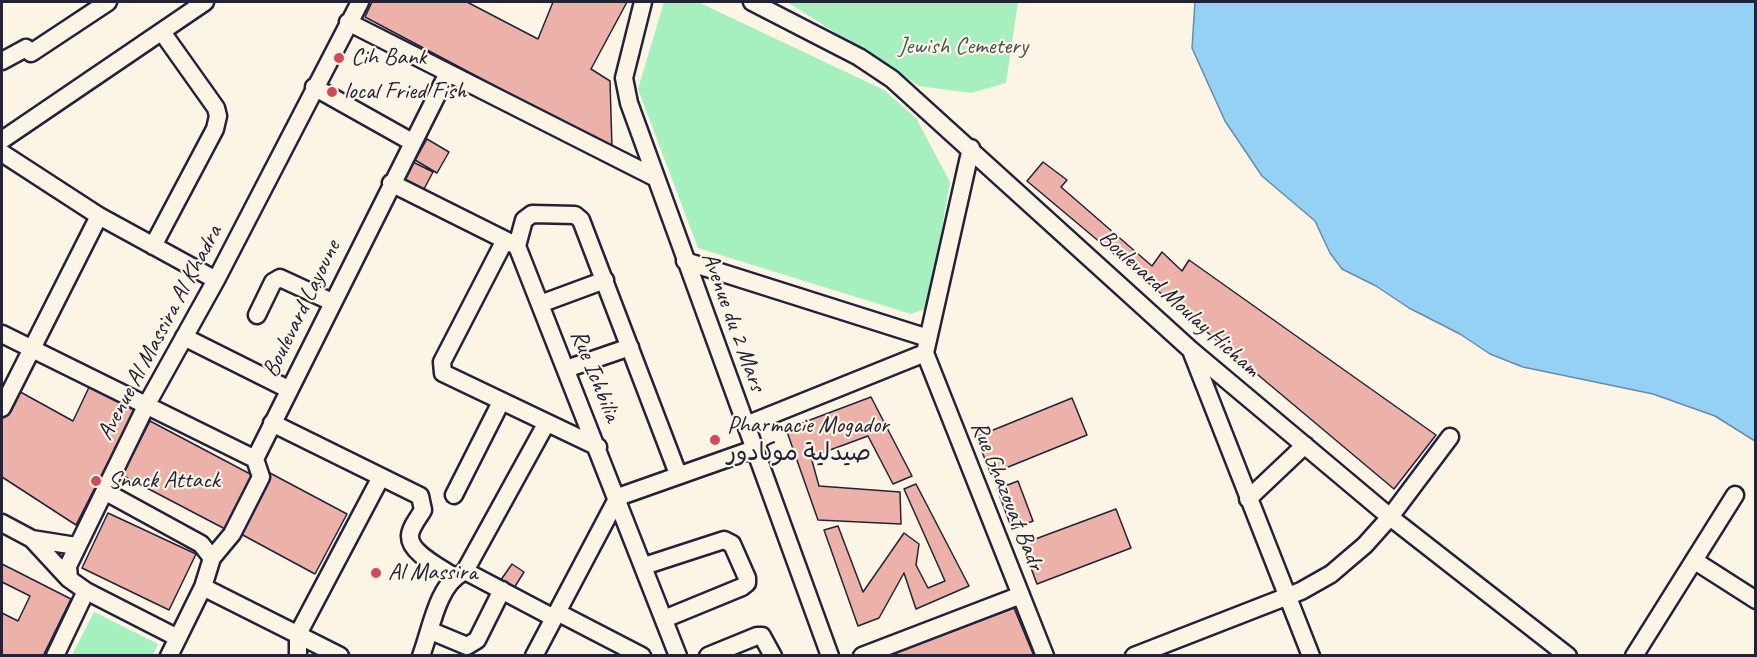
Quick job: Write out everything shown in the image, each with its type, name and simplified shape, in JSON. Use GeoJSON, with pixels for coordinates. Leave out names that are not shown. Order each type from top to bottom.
{"type":"FeatureCollection","features":[{"type":"Feature","properties":{"kind":"street"},"geometry":{"type":"LineString","coordinates":[[2,61],[26,48],[31,53],[108,2]]}},
{"type":"Feature","properties":{"kind":"street"},"geometry":{"type":"LineString","coordinates":[[2,140],[205,2]]}},
{"type":"Feature","properties":{"kind":"street","name":"Avenue Al Massira Al Khadra"},"geometry":{"type":"LineString","coordinates":[[69,579],[68,566],[76,546],[106,492],[147,404],[216,280],[360,2]]}},
{"type":"Feature","properties":{"kind":"street","name":"Avenue du 2 Mars"},"geometry":{"type":"LineString","coordinates":[[643,2],[624,78],[629,103],[654,177],[831,656]]}},
{"type":"Feature","properties":{"kind":"street","name":"Boulevard Moulay Hicham"},"geometry":{"type":"LineString","coordinates":[[752,2],[859,57],[892,79],[1191,350],[1390,517],[1568,656]]}},
{"type":"Feature","properties":{"kind":"street"},"geometry":{"type":"LineString","coordinates":[[348,22],[654,177]]}},
{"type":"Feature","properties":{"kind":"street"},"geometry":{"type":"LineString","coordinates":[[153,246],[215,129],[218,116],[216,108],[162,32]]}},
{"type":"Feature","properties":{"kind":"street","name":"Boulevard Layoune"},"geometry":{"type":"LineString","coordinates":[[255,459],[448,73]]}},
{"type":"Feature","properties":{"kind":"street"},"geometry":{"type":"LineString","coordinates":[[314,87],[412,142]]}},
{"type":"Feature","properties":{"kind":"street"},"geometry":{"type":"LineString","coordinates":[[927,346],[970,148]]}},
{"type":"Feature","properties":{"kind":"street"},"geometry":{"type":"LineString","coordinates":[[2,153],[99,216],[216,280]]}},
{"type":"Feature","properties":{"kind":"street"},"geometry":{"type":"LineString","coordinates":[[391,183],[511,244]]}},
{"type":"Feature","properties":{"kind":"street"},"geometry":{"type":"LineString","coordinates":[[598,447],[448,376],[441,367],[524,220],[532,214],[575,215],[584,225],[678,474]]}},
{"type":"Feature","properties":{"kind":"street"},"geometry":{"type":"LineString","coordinates":[[2,408],[99,216]]}},
{"type":"Feature","properties":{"kind":"street","name":"Rue Ichbilia"},"geometry":{"type":"LineString","coordinates":[[511,244],[540,304],[598,447],[678,656]]}},
{"type":"Feature","properties":{"kind":"street"},"geometry":{"type":"LineString","coordinates":[[685,261],[927,346]]}},
{"type":"Feature","properties":{"kind":"street"},"geometry":{"type":"LineString","coordinates":[[257,315],[273,282],[280,278],[332,302]]}},
{"type":"Feature","properties":{"kind":"street"},"geometry":{"type":"LineString","coordinates":[[540,304],[605,280]]}},
{"type":"Feature","properties":{"kind":"street"},"geometry":{"type":"LineString","coordinates":[[2,334],[255,459],[261,477],[232,534],[212,558],[203,587],[168,656]]}},
{"type":"Feature","properties":{"kind":"street"},"geometry":{"type":"LineString","coordinates":[[184,337],[288,389]]}},
{"type":"Feature","properties":{"kind":"street"},"geometry":{"type":"LineString","coordinates":[[746,425],[927,346]]}},
{"type":"Feature","properties":{"kind":"street","name":"Rue Ghazouat Badr"},"geometry":{"type":"LineString","coordinates":[[927,346],[1045,656]]}},
{"type":"Feature","properties":{"kind":"street"},"geometry":{"type":"LineString","coordinates":[[566,369],[630,347]]}},
{"type":"Feature","properties":{"kind":"street"},"geometry":{"type":"LineString","coordinates":[[1191,350],[1311,656]]}},
{"type":"Feature","properties":{"kind":"street"},"geometry":{"type":"LineString","coordinates":[[454,495],[501,402]]}},
{"type":"Feature","properties":{"kind":"street"},"geometry":{"type":"LineString","coordinates":[[272,423],[420,496],[423,510],[409,534],[417,551],[460,574],[502,590],[642,656]]}},
{"type":"Feature","properties":{"kind":"street"},"geometry":{"type":"LineString","coordinates":[[421,656],[443,594],[460,574],[546,424]]}},
{"type":"Feature","properties":{"kind":"street"},"geometry":{"type":"LineString","coordinates":[[1134,656],[1316,584],[1347,562],[1390,517],[1450,437]]}},
{"type":"Feature","properties":{"kind":"street"},"geometry":{"type":"LineString","coordinates":[[1248,499],[1305,446]]}},
{"type":"Feature","properties":{"kind":"street"},"geometry":{"type":"LineString","coordinates":[[534,656],[618,497],[754,448]]}},
{"type":"Feature","properties":{"kind":"street"},"geometry":{"type":"LineString","coordinates":[[298,656],[298,634],[381,477]]}},
{"type":"Feature","properties":{"kind":"street"},"geometry":{"type":"LineString","coordinates":[[106,492],[201,544],[212,558]]}},
{"type":"Feature","properties":{"kind":"street"},"geometry":{"type":"LineString","coordinates":[[1634,656],[1735,495]]}},
{"type":"Feature","properties":{"kind":"street"},"geometry":{"type":"LineString","coordinates":[[2,523],[32,539],[76,546]]}},
{"type":"Feature","properties":{"kind":"street"},"geometry":{"type":"LineString","coordinates":[[32,539],[69,579],[86,591],[178,638]]}},
{"type":"Feature","properties":{"kind":"street"},"geometry":{"type":"LineString","coordinates":[[644,566],[724,540],[732,544],[747,578],[747,583],[742,587],[664,619]]}},
{"type":"Feature","properties":{"kind":"street"},"geometry":{"type":"LineString","coordinates":[[1695,561],[1755,600]]}},
{"type":"Feature","properties":{"kind":"street"},"geometry":{"type":"LineString","coordinates":[[203,587],[340,656]]}},
{"type":"Feature","properties":{"kind":"street"},"geometry":{"type":"LineString","coordinates":[[431,630],[467,646],[472,644],[477,640],[502,590]]}},
{"type":"Feature","properties":{"kind":"street"},"geometry":{"type":"LineString","coordinates":[[55,656],[86,591]]}},
{"type":"Feature","properties":{"kind":"street"},"geometry":{"type":"LineString","coordinates":[[862,656],[1021,596]]}},
{"type":"Feature","properties":{"kind":"street"},"geometry":{"type":"LineString","coordinates":[[708,656],[757,636],[762,636],[767,641],[772,656]]}},
{"type":"Feature","properties":{"kind":"green space"},"geometry":{"type":"Polygon","coordinates":[[[664,2],[698,2],[884,90],[916,118],[950,182],[928,308],[911,314],[698,248],[638,89],[664,2]]]}},
{"type":"Feature","properties":{"kind":"green space","name":"Jewish Cemetery"},"geometry":{"type":"Polygon","coordinates":[[[787,2],[1018,2],[1006,83],[971,93],[919,86],[787,2]]]}},
{"type":"Feature","properties":{"kind":"green space"},"geometry":{"type":"Polygon","coordinates":[[[94,612],[158,644],[153,655],[72,655],[94,612]]]}},
{"type":"Feature","properties":{"kind":"water"},"geometry":{"type":"Polygon","coordinates":[[[1195,2],[1755,2],[1755,441],[1715,416],[1653,394],[1523,367],[1490,354],[1460,334],[1409,308],[1376,286],[1342,269],[1330,253],[1315,221],[1262,176],[1225,121],[1192,48],[1195,2]]]}},
{"type":"Feature","properties":{"kind":"building"},"geometry":{"type":"Polygon","coordinates":[[[372,2],[467,2],[538,39],[553,2],[627,2],[591,69],[610,81],[612,148],[365,17],[372,2]]]}},
{"type":"Feature","properties":{"kind":"building"},"geometry":{"type":"Polygon","coordinates":[[[427,139],[449,152],[437,173],[415,160],[427,139]]]}},
{"type":"Feature","properties":{"kind":"building"},"geometry":{"type":"Polygon","coordinates":[[[413,162],[433,172],[424,189],[404,179],[413,162]]]}},
{"type":"Feature","properties":{"kind":"building"},"geometry":{"type":"Polygon","coordinates":[[[1043,162],[1067,180],[1061,187],[1152,266],[1162,252],[1182,271],[1189,260],[1436,435],[1394,489],[1027,181],[1043,162]]]}},
{"type":"Feature","properties":{"kind":"building"},"geometry":{"type":"Polygon","coordinates":[[[92,381],[137,405],[76,525],[2,477],[2,415],[15,389],[73,421],[92,381]]]}},
{"type":"Feature","properties":{"kind":"building"},"geometry":{"type":"Polygon","coordinates":[[[871,397],[912,476],[893,484],[868,436],[811,457],[819,486],[900,492],[901,524],[818,520],[786,429],[871,397]]]}},
{"type":"Feature","properties":{"kind":"building"},"geometry":{"type":"Polygon","coordinates":[[[1072,398],[1087,435],[991,474],[976,437],[1072,398]]]}},
{"type":"Feature","properties":{"kind":"building"},"geometry":{"type":"Polygon","coordinates":[[[150,421],[254,476],[227,530],[122,475],[150,421]]]}},
{"type":"Feature","properties":{"kind":"building"},"geometry":{"type":"Polygon","coordinates":[[[270,473],[347,514],[315,574],[239,533],[270,473]]]}},
{"type":"Feature","properties":{"kind":"building"},"geometry":{"type":"Polygon","coordinates":[[[1018,481],[1033,521],[1012,529],[997,489],[1018,481]]]}},
{"type":"Feature","properties":{"kind":"building"},"geometry":{"type":"Polygon","coordinates":[[[916,484],[969,586],[916,609],[904,573],[879,618],[858,626],[824,530],[838,526],[863,592],[904,533],[919,544],[916,565],[928,588],[945,581],[904,489],[916,484]]]}},
{"type":"Feature","properties":{"kind":"building"},"geometry":{"type":"Polygon","coordinates":[[[1116,509],[1131,548],[1037,584],[1022,544],[1116,509]]]}},
{"type":"Feature","properties":{"kind":"building"},"geometry":{"type":"Polygon","coordinates":[[[108,513],[196,554],[169,610],[82,568],[108,513]]]}},
{"type":"Feature","properties":{"kind":"building"},"geometry":{"type":"Polygon","coordinates":[[[2,564],[71,599],[43,656],[2,656],[2,613],[18,621],[30,596],[2,582],[2,564]]]}},
{"type":"Feature","properties":{"kind":"building"},"geometry":{"type":"Polygon","coordinates":[[[512,564],[524,572],[511,593],[498,584],[512,564]]]}},
{"type":"Feature","properties":{"kind":"building"},"geometry":{"type":"Polygon","coordinates":[[[1014,608],[1034,656],[887,656],[1014,608]]]}},
{"type":"Feature","properties":{"kind":"place","name":"Cih Bank"},"geometry":{"type":"Point","coordinates":[339,58]}},
{"type":"Feature","properties":{"kind":"place","name":"local Fried Fish"},"geometry":{"type":"Point","coordinates":[332,92]}},
{"type":"Feature","properties":{"kind":"place","name":"Pharmacie Mogador صيدلية موكادور"},"geometry":{"type":"Point","coordinates":[715,440]}},
{"type":"Feature","properties":{"kind":"place","name":"Snack Attack"},"geometry":{"type":"Point","coordinates":[96,481]}},
{"type":"Feature","properties":{"kind":"place","name":"Al Massira"},"geometry":{"type":"Point","coordinates":[376,573]}}]}
